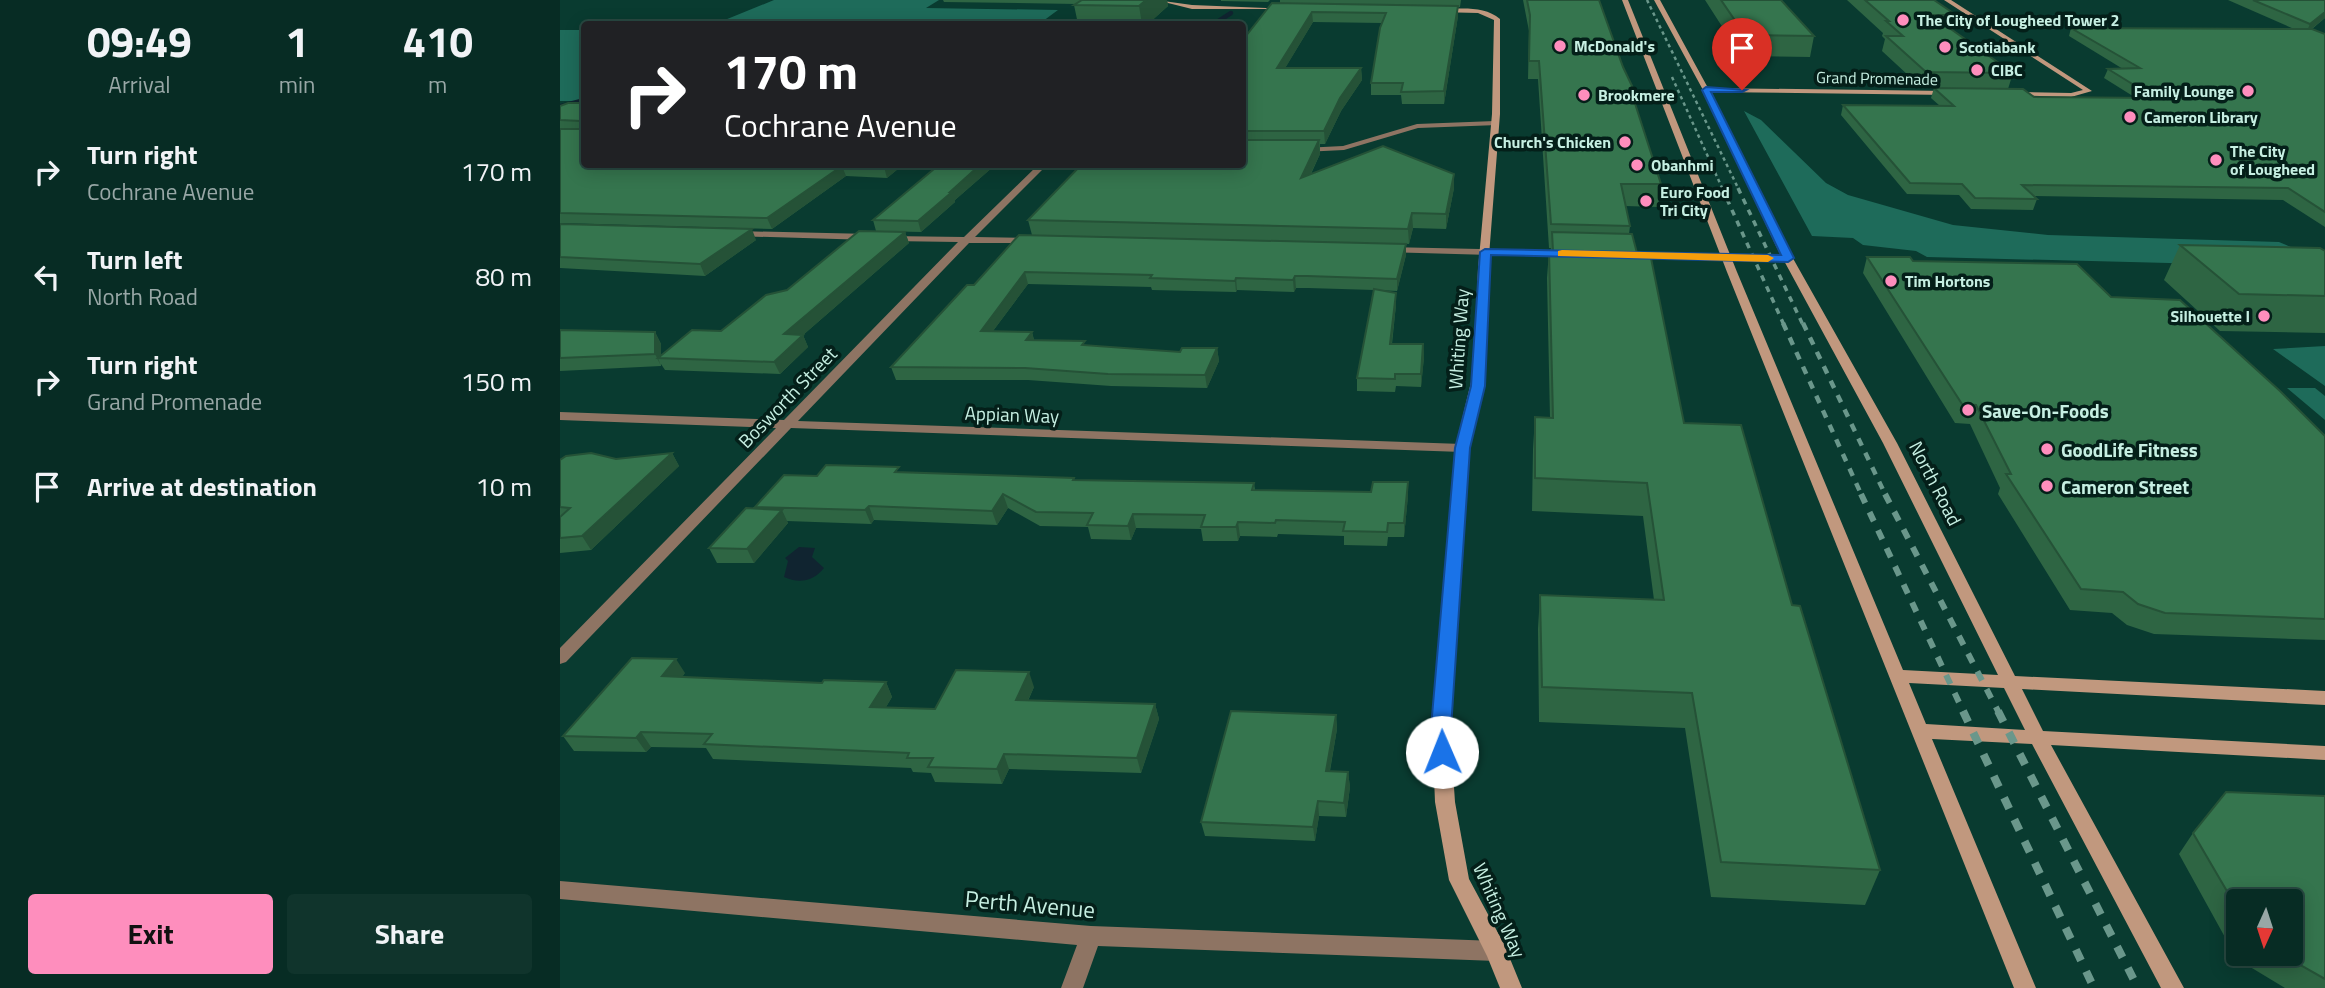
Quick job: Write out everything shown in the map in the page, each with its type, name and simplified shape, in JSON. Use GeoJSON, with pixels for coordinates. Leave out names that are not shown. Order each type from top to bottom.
{"type":"FeatureCollection","features":[{"type":"Feature","properties":{"kind":"main road"},"geometry":{"type":"LineString","coordinates":[[1159,0],[1192,7],[1295,9]]}},
{"type":"Feature","properties":{"kind":"main road"},"geometry":{"type":"LineString","coordinates":[[1625,0],[1727,258],[2025,988]]}},
{"type":"Feature","properties":{"kind":"main road","name":"North Road"},"geometry":{"type":"LineString","coordinates":[[1657,0],[1706,90],[1788,258],[1890,443],[2038,738],[2173,988]]}},
{"type":"Feature","properties":{"kind":"main road"},"geometry":{"type":"LineString","coordinates":[[1947,0],[2088,91],[2071,95],[2010,94]]}},
{"type":"Feature","properties":{"kind":"main road","name":"Whiting Way"},"geometry":{"type":"LineString","coordinates":[[1428,11],[1481,12],[1496,17],[1495,123],[1478,386],[1462,448],[1441,728],[1445,802],[1459,880],[1496,951],[1511,988]]}},
{"type":"Feature","properties":{"kind":"main road","name":"Grand Promenade"},"geometry":{"type":"LineString","coordinates":[[1706,90],[1955,93]]}},
{"type":"Feature","properties":{"kind":"main road"},"geometry":{"type":"LineString","coordinates":[[1899,677],[2325,698]]}},
{"type":"Feature","properties":{"kind":"main road"},"geometry":{"type":"LineString","coordinates":[[1919,731],[2325,753]]}},
{"type":"Feature","properties":{"kind":"street"},"geometry":{"type":"LineString","coordinates":[[1291,150],[1344,148],[1424,125],[1495,123]]}},
{"type":"Feature","properties":{"kind":"street","name":"Bosworth Street"},"geometry":{"type":"LineString","coordinates":[[560,658],[966,240],[1040,168]]}},
{"type":"Feature","properties":{"kind":"street"},"geometry":{"type":"LineString","coordinates":[[725,234],[1043,241]]}},
{"type":"Feature","properties":{"kind":"street"},"geometry":{"type":"LineString","coordinates":[[1375,249],[1577,254]]}},
{"type":"Feature","properties":{"kind":"street"},"geometry":{"type":"LineString","coordinates":[[1617,255],[1788,258]]}},
{"type":"Feature","properties":{"kind":"street","name":"Appian Way"},"geometry":{"type":"LineString","coordinates":[[560,416],[1462,448]]}},
{"type":"Feature","properties":{"kind":"street","name":"Perth Avenue"},"geometry":{"type":"LineString","coordinates":[[560,890],[1091,936],[1496,951]]}},
{"type":"Feature","properties":{"kind":"street"},"geometry":{"type":"LineString","coordinates":[[1072,988],[1091,936]]}},
{"type":"Feature","properties":{"kind":"green space"},"geometry":{"type":"Polygon","coordinates":[[[774,0],[939,0],[926,8],[1058,10],[1043,21],[722,21],[774,0]]]}},
{"type":"Feature","properties":{"kind":"green space"},"geometry":{"type":"Polygon","coordinates":[[[560,30],[581,30],[581,101],[560,101],[560,30]]]}},
{"type":"Feature","properties":{"kind":"green space"},"geometry":{"type":"Polygon","coordinates":[[[1744,111],[1761,120],[1826,183],[1848,195],[1953,225],[2048,235],[2279,242],[2325,261],[2208,264],[1927,257],[1916,251],[1863,245],[1853,238],[1812,236],[1744,111]]]}},
{"type":"Feature","properties":{"kind":"green space"},"geometry":{"type":"Polygon","coordinates":[[[2325,346],[2325,386],[2273,349],[2325,346]]]}},
{"type":"Feature","properties":{"kind":"green space"},"geometry":{"type":"Polygon","coordinates":[[[2287,388],[2315,388],[2325,396],[2325,420],[2287,388]]]}},
{"type":"Feature","properties":{"kind":"water"},"geometry":{"type":"Polygon","coordinates":[[[799,547],[815,548],[812,557],[824,568],[816,576],[806,580],[784,577],[788,561],[785,558],[799,547]]]}},
{"type":"Feature","properties":{"kind":"building"},"geometry":{"type":"Polygon","coordinates":[[[1082,0],[1146,0],[1139,6],[1074,5],[1082,0]]]}},
{"type":"Feature","properties":{"kind":"building"},"geometry":{"type":"Polygon","coordinates":[[[1527,0],[1599,0],[1633,88],[1630,88],[1661,184],[1621,184],[1630,226],[1551,224],[1539,61],[1529,61],[1530,15],[1527,0]]]}},
{"type":"Feature","properties":{"kind":"building"},"geometry":{"type":"Polygon","coordinates":[[[1721,0],[1781,0],[1814,36],[1745,35],[1721,0]]]}},
{"type":"Feature","properties":{"kind":"building"},"geometry":{"type":"Polygon","coordinates":[[[1865,0],[1934,0],[1956,15],[1931,15],[2013,73],[1926,72],[1886,36],[1903,36],[1865,0]]]}},
{"type":"Feature","properties":{"kind":"building"},"geometry":{"type":"Polygon","coordinates":[[[2253,0],[2325,0],[2325,12],[2310,24],[2253,0]]]}},
{"type":"Feature","properties":{"kind":"building"},"geometry":{"type":"Polygon","coordinates":[[[1272,3],[1458,6],[1444,91],[1401,92],[1403,83],[1371,83],[1380,28],[1386,13],[1312,12],[1277,68],[1361,68],[1340,98],[1324,131],[1246,131],[1246,36],[1272,3]]]}},
{"type":"Feature","properties":{"kind":"building","name":"The City of Lougheed"},"geometry":{"type":"Polygon","coordinates":[[[2071,28],[2312,29],[2325,34],[2325,212],[2288,188],[2022,185],[2037,199],[1975,198],[1962,184],[1910,183],[1843,105],[1954,106],[1934,88],[2023,89],[2034,97],[2155,98],[2108,69],[2140,68],[2071,28]]]}},
{"type":"Feature","properties":{"kind":"building"},"geometry":{"type":"Polygon","coordinates":[[[581,103],[581,129],[580,121],[560,120],[560,106],[581,103]]]}},
{"type":"Feature","properties":{"kind":"building"},"geometry":{"type":"Polygon","coordinates":[[[560,129],[581,129],[581,168],[839,168],[767,218],[560,213],[560,129]]]}},
{"type":"Feature","properties":{"kind":"building"},"geometry":{"type":"Polygon","coordinates":[[[1246,140],[1319,140],[1301,178],[1383,146],[1454,174],[1446,214],[1412,213],[1408,229],[1028,220],[1078,168],[1246,168],[1246,140]]]}},
{"type":"Feature","properties":{"kind":"building"},"geometry":{"type":"Polygon","coordinates":[[[935,168],[977,168],[918,221],[873,220],[935,168]]]}},
{"type":"Feature","properties":{"kind":"building"},"geometry":{"type":"Polygon","coordinates":[[[560,224],[752,229],[700,264],[560,257],[560,224]]]}},
{"type":"Feature","properties":{"kind":"building"},"geometry":{"type":"Polygon","coordinates":[[[859,231],[905,232],[784,334],[803,335],[774,362],[658,358],[692,330],[721,331],[766,295],[787,290],[859,231]]]}},
{"type":"Feature","properties":{"kind":"building"},"geometry":{"type":"Polygon","coordinates":[[[1552,232],[1632,234],[1637,253],[1650,253],[1684,423],[1741,425],[1792,605],[1800,606],[1880,870],[1721,862],[1692,693],[1542,687],[1540,595],[1664,600],[1647,483],[1535,478],[1535,417],[1553,418],[1549,251],[1553,251],[1552,232]]]}},
{"type":"Feature","properties":{"kind":"building"},"geometry":{"type":"Polygon","coordinates":[[[1019,235],[1406,244],[1397,279],[1295,276],[1293,280],[1236,278],[1235,281],[1150,278],[1152,275],[1025,272],[981,331],[1032,332],[1026,340],[1085,341],[1082,345],[1180,352],[1182,348],[1217,348],[1205,375],[1108,374],[1025,368],[891,367],[967,285],[974,285],[1019,235]]]}},
{"type":"Feature","properties":{"kind":"building"},"geometry":{"type":"Polygon","coordinates":[[[2180,245],[2320,248],[2325,251],[2325,296],[2239,294],[2180,245]]]}},
{"type":"Feature","properties":{"kind":"building"},"geometry":{"type":"Polygon","coordinates":[[[1867,257],[1910,257],[1913,261],[2077,264],[2111,297],[2180,300],[2325,436],[2325,619],[2165,613],[2138,604],[2123,592],[2081,589],[2006,474],[2011,474],[1976,405],[1962,404],[1867,257]]]}},
{"type":"Feature","properties":{"kind":"building"},"geometry":{"type":"Polygon","coordinates":[[[1374,289],[1396,293],[1390,344],[1423,344],[1421,374],[1395,374],[1395,379],[1357,378],[1374,289]]]}},
{"type":"Feature","properties":{"kind":"building"},"geometry":{"type":"Polygon","coordinates":[[[560,330],[655,332],[655,354],[560,358],[560,330]]]}},
{"type":"Feature","properties":{"kind":"building"},"geometry":{"type":"Polygon","coordinates":[[[591,453],[616,459],[672,453],[582,536],[560,538],[560,517],[570,508],[560,507],[560,460],[566,456],[591,453]]]}},
{"type":"Feature","properties":{"kind":"building"},"geometry":{"type":"Polygon","coordinates":[[[826,465],[899,467],[895,472],[1074,478],[1073,480],[1254,483],[1252,490],[1371,492],[1373,482],[1408,482],[1404,523],[1388,523],[1387,532],[1343,531],[1345,522],[1276,520],[1275,523],[1238,522],[1236,527],[1201,527],[1205,515],[1133,514],[1128,526],[1087,525],[1093,513],[1036,512],[1003,494],[992,511],[869,506],[865,510],[755,507],[784,475],[817,476],[826,465]]]}},
{"type":"Feature","properties":{"kind":"building"},"geometry":{"type":"Polygon","coordinates":[[[746,508],[782,510],[747,549],[709,548],[746,508]]]}},
{"type":"Feature","properties":{"kind":"building"},"geometry":{"type":"Polygon","coordinates":[[[632,658],[676,659],[662,676],[822,683],[824,680],[886,682],[870,707],[935,709],[956,670],[1029,672],[1016,700],[1155,704],[1137,758],[1004,754],[997,769],[928,767],[933,758],[907,758],[909,753],[704,744],[712,734],[641,732],[636,738],[563,736],[632,658]]]}},
{"type":"Feature","properties":{"kind":"building"},"geometry":{"type":"Polygon","coordinates":[[[1231,711],[1336,715],[1326,771],[1348,772],[1344,803],[1318,801],[1313,827],[1201,822],[1231,711]]]}},
{"type":"Feature","properties":{"kind":"building"},"geometry":{"type":"Polygon","coordinates":[[[2226,792],[2325,796],[2325,979],[2302,966],[2303,889],[2226,889],[2193,833],[2226,792]]]}},
{"type":"Feature","properties":{"kind":"waterway"},"geometry":{"type":"LineString","coordinates":[[1219,21],[1231,13]]}},
{"type":"Feature","properties":{"kind":"waterway"},"geometry":{"type":"LineString","coordinates":[[560,107],[581,102]]}},
{"type":"Feature","properties":{"kind":"railway"},"geometry":{"type":"LineString","coordinates":[[1647,0],[1739,190]]}},
{"type":"Feature","properties":{"kind":"railway"},"geometry":{"type":"LineString","coordinates":[[1672,77],[1723,190]]}},
{"type":"Feature","properties":{"kind":"railway"},"geometry":{"type":"LineString","coordinates":[[1722,188],[1784,325]]}},
{"type":"Feature","properties":{"kind":"railway"},"geometry":{"type":"LineString","coordinates":[[1738,188],[1803,325]]}},
{"type":"Feature","properties":{"kind":"railway"},"geometry":{"type":"LineString","coordinates":[[1783,323],[1862,496]]}},
{"type":"Feature","properties":{"kind":"railway"},"geometry":{"type":"LineString","coordinates":[[1803,323],[1886,495]]}},
{"type":"Feature","properties":{"kind":"railway"},"geometry":{"type":"LineString","coordinates":[[1861,494],[1964,713]]}},
{"type":"Feature","properties":{"kind":"railway"},"geometry":{"type":"LineString","coordinates":[[1886,495],[1999,713]]}},
{"type":"Feature","properties":{"kind":"railway"},"geometry":{"type":"LineString","coordinates":[[1963,711],[2094,988]]}},
{"type":"Feature","properties":{"kind":"railway"},"geometry":{"type":"LineString","coordinates":[[1998,711],[2138,988]]}},
{"type":"Feature","properties":{"kind":"slow traffic"},"geometry":{"type":"LineString","coordinates":[[1562,253],[1768,258]]}},
{"type":"Feature","properties":{"kind":"place","name":"The City of Lougheed Tower 2"},"geometry":{"type":"Point","coordinates":[1903,20]}},
{"type":"Feature","properties":{"kind":"place","name":"McDonald's"},"geometry":{"type":"Point","coordinates":[1560,46]}},
{"type":"Feature","properties":{"kind":"place","name":"Scotiabank"},"geometry":{"type":"Point","coordinates":[1945,47]}},
{"type":"Feature","properties":{"kind":"place","name":"CIBC"},"geometry":{"type":"Point","coordinates":[1977,70]}},
{"type":"Feature","properties":{"kind":"place","name":"Family Lounge"},"geometry":{"type":"Point","coordinates":[2248,91]}},
{"type":"Feature","properties":{"kind":"place","name":"Brookmere"},"geometry":{"type":"Point","coordinates":[1584,95]}},
{"type":"Feature","properties":{"kind":"place","name":"Cameron Library"},"geometry":{"type":"Point","coordinates":[2130,117]}},
{"type":"Feature","properties":{"kind":"place","name":"Church's Chicken"},"geometry":{"type":"Point","coordinates":[1625,142]}},
{"type":"Feature","properties":{"kind":"place","name":"The City of Lougheed"},"geometry":{"type":"Point","coordinates":[2216,160]}},
{"type":"Feature","properties":{"kind":"place","name":"Obanhmi"},"geometry":{"type":"Point","coordinates":[1637,165]}},
{"type":"Feature","properties":{"kind":"place","name":"Euro Food Tri City"},"geometry":{"type":"Point","coordinates":[1646,201]}},
{"type":"Feature","properties":{"kind":"place","name":"Tim Hortons"},"geometry":{"type":"Point","coordinates":[1891,281]}},
{"type":"Feature","properties":{"kind":"place","name":"Silhouette I"},"geometry":{"type":"Point","coordinates":[2264,316]}},
{"type":"Feature","properties":{"kind":"place","name":"Save-On-Foods"},"geometry":{"type":"Point","coordinates":[1968,410]}},
{"type":"Feature","properties":{"kind":"place","name":"GoodLife Fitness"},"geometry":{"type":"Point","coordinates":[2047,449]}},
{"type":"Feature","properties":{"kind":"place","name":"Cameron Street"},"geometry":{"type":"Point","coordinates":[2047,486]}},
{"type":"Feature","properties":{"kind":"route"},"geometry":{"type":"LineString","coordinates":[[1442,752],[1441,728],[1462,448],[1478,386],[1485,252],[1788,258],[1706,90],[1742,90]]}}]}
